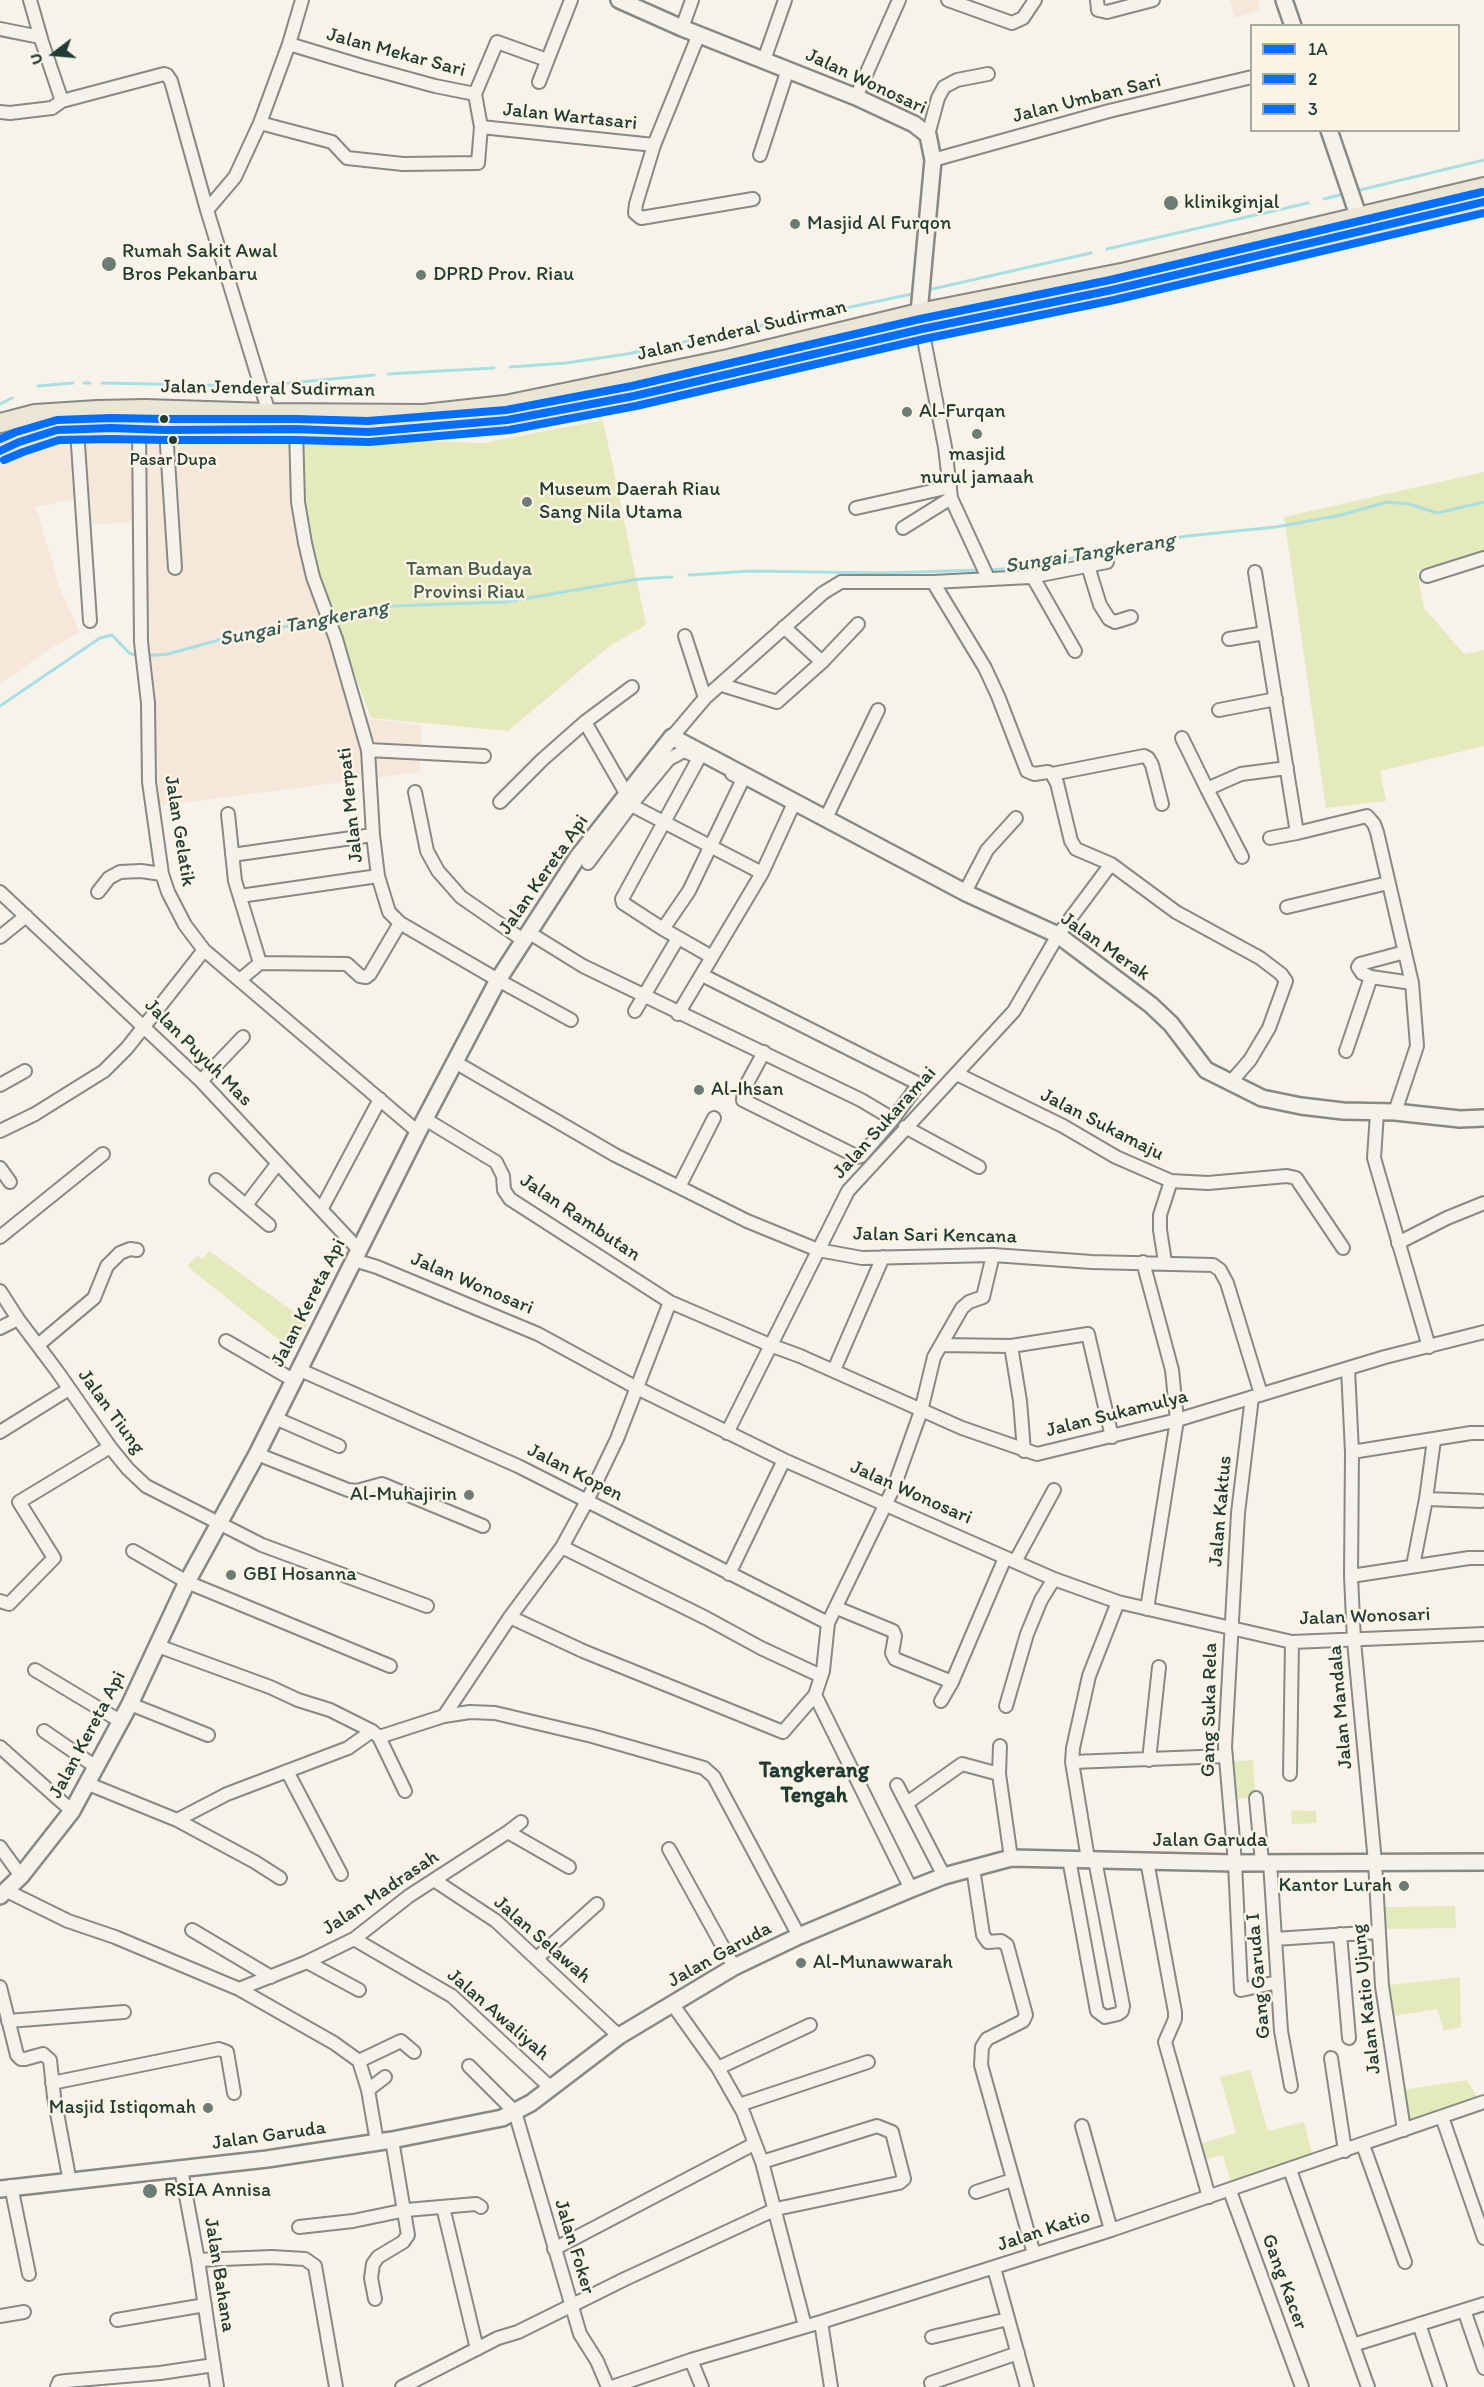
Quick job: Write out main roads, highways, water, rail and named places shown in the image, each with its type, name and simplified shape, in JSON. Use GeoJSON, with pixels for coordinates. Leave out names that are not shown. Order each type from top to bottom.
{"type":"FeatureCollection","features":[{"type":"Feature","properties":{"kind":"main road","name":"Jalan Jenderal Sudirman"},"geometry":{"type":"LineString","coordinates":[[3,448],[57,430],[297,429],[368,432],[507,420],[634,396],[920,321],[1484,188]]}},
{"type":"Feature","properties":{"kind":"main road","name":"Jalan Jenderal Sudirman"},"geometry":{"type":"LineString","coordinates":[[0,423],[34,414],[97,410],[180,409],[269,413],[424,414],[505,405],[920,321],[1112,290],[1484,202]]}},
{"type":"Feature","properties":{"kind":"waterway"},"geometry":{"type":"LineString","coordinates":[[1356,191],[1484,160]]}},
{"type":"Feature","properties":{"kind":"waterway"},"geometry":{"type":"LineString","coordinates":[[1324,199],[1343,194]]}},
{"type":"Feature","properties":{"kind":"waterway"},"geometry":{"type":"LineString","coordinates":[[1107,249],[1308,203]]}},
{"type":"Feature","properties":{"kind":"waterway"},"geometry":{"type":"LineString","coordinates":[[928,290],[1091,253]]}},
{"type":"Feature","properties":{"kind":"waterway"},"geometry":{"type":"LineString","coordinates":[[510,367],[566,363],[627,354],[912,294]]}},
{"type":"Feature","properties":{"kind":"waterway"},"geometry":{"type":"LineString","coordinates":[[388,374],[494,368]]}},
{"type":"Feature","properties":{"kind":"waterway"},"geometry":{"type":"LineString","coordinates":[[268,385],[374,375]]}},
{"type":"Feature","properties":{"kind":"waterway"},"geometry":{"type":"LineString","coordinates":[[38,386],[73,383]]}},
{"type":"Feature","properties":{"kind":"waterway"},"geometry":{"type":"LineString","coordinates":[[84,383],[90,383]]}},
{"type":"Feature","properties":{"kind":"waterway"},"geometry":{"type":"LineString","coordinates":[[102,383],[252,386]]}},
{"type":"Feature","properties":{"kind":"waterway"},"geometry":{"type":"LineString","coordinates":[[0,404],[12,398]]}},
{"type":"Feature","properties":{"kind":"waterway","name":"Sungai Tangkerang"},"geometry":{"type":"LineString","coordinates":[[989,570],[1037,566],[1136,544],[1187,536],[1276,527],[1341,515],[1387,502],[1409,504],[1437,513],[1484,502]]}},
{"type":"Feature","properties":{"kind":"waterway","name":"Sungai Tangkerang"},"geometry":{"type":"LineString","coordinates":[[689,575],[751,571],[882,573],[982,570]]}},
{"type":"Feature","properties":{"kind":"waterway","name":"Sungai Tangkerang"},"geometry":{"type":"LineString","coordinates":[[332,618],[392,606],[505,602],[639,579],[672,577]]}},
{"type":"Feature","properties":{"kind":"waterway","name":"Sungai Tangkerang"},"geometry":{"type":"LineString","coordinates":[[145,656],[168,654],[230,637],[326,619]]}},
{"type":"Feature","properties":{"kind":"waterway","name":"Sungai Tangkerang"},"geometry":{"type":"LineString","coordinates":[[0,706],[100,638],[112,635],[129,653],[138,656]]}},
{"type":"Feature","properties":{"kind":"place","name":"klinikginjal"},"geometry":{"type":"Point","coordinates":[1171,203]}},
{"type":"Feature","properties":{"kind":"place","name":"Masjid Al Furqon"},"geometry":{"type":"Point","coordinates":[795,224]}},
{"type":"Feature","properties":{"kind":"place","name":"Rumah Sakit Awal Bros Pekanbaru"},"geometry":{"type":"Point","coordinates":[109,264]}},
{"type":"Feature","properties":{"kind":"place","name":"DPRD Prov. Riau"},"geometry":{"type":"Point","coordinates":[421,275]}},
{"type":"Feature","properties":{"kind":"place","name":"Al-Furqan"},"geometry":{"type":"Point","coordinates":[907,412]}},
{"type":"Feature","properties":{"kind":"place","name":"masjid nurul jamaah"},"geometry":{"type":"Point","coordinates":[977,434]}},
{"type":"Feature","properties":{"kind":"place","name":"Pasar Dupa"},"geometry":{"type":"Point","coordinates":[173,440]}},
{"type":"Feature","properties":{"kind":"place","name":"Museum Daerah Riau Sang Nila Utama"},"geometry":{"type":"Point","coordinates":[527,502]}},
{"type":"Feature","properties":{"kind":"place","name":"Al-Ihsan"},"geometry":{"type":"Point","coordinates":[699,1090]}},
{"type":"Feature","properties":{"kind":"place","name":"Al-Muhajirin"},"geometry":{"type":"Point","coordinates":[469,1495]}},
{"type":"Feature","properties":{"kind":"place","name":"GBI Hosanna"},"geometry":{"type":"Point","coordinates":[231,1575]}},
{"type":"Feature","properties":{"kind":"place","name":"Kantor Lurah"},"geometry":{"type":"Point","coordinates":[1404,1886]}},
{"type":"Feature","properties":{"kind":"place","name":"Al-Munawwarah"},"geometry":{"type":"Point","coordinates":[801,1963]}},
{"type":"Feature","properties":{"kind":"place","name":"Masjid Istiqomah"},"geometry":{"type":"Point","coordinates":[208,2108]}},
{"type":"Feature","properties":{"kind":"place","name":"RSIA Annisa"},"geometry":{"type":"Point","coordinates":[150,2191]}},
{"type":"Feature","properties":{"kind":"district","name":"Tangkerang Tengah"},"geometry":{"type":"Point","coordinates":[814,1784]}},
{"type":"Feature","properties":{"kind":"park label","name":"Taman Budaya Provinsi Riau"},"geometry":{"type":"Point","coordinates":[469,582]}}]}
